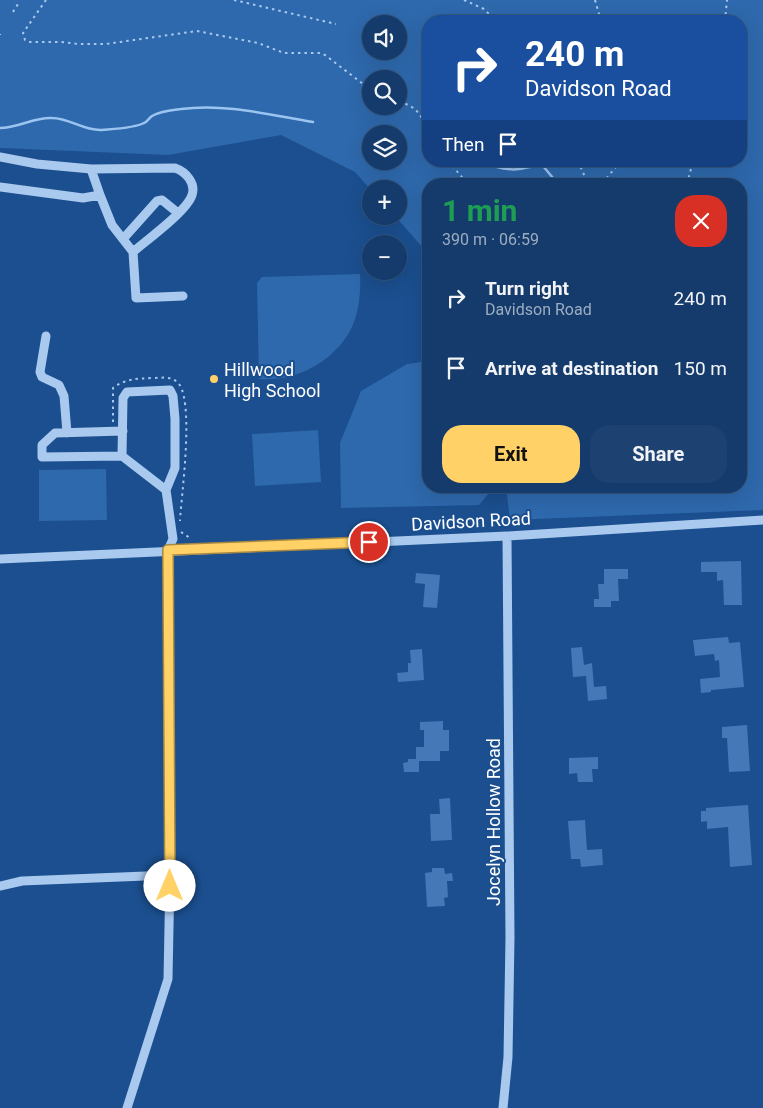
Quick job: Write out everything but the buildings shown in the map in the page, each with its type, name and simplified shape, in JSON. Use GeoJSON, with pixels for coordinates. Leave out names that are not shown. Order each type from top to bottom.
{"type":"FeatureCollection","features":[{"type":"Feature","properties":{"kind":"street"},"geometry":{"type":"LineString","coordinates":[[0,157],[37,164],[91,169],[175,168],[185,172],[193,189],[192,195],[185,207],[133,252]]}},
{"type":"Feature","properties":{"kind":"street"},"geometry":{"type":"LineString","coordinates":[[91,169],[112,225],[133,252],[136,298],[183,296]]}},
{"type":"Feature","properties":{"kind":"street"},"geometry":{"type":"LineString","coordinates":[[0,188],[84,198],[100,195]]}},
{"type":"Feature","properties":{"kind":"street"},"geometry":{"type":"LineString","coordinates":[[123,239],[157,201],[162,200],[178,213]]}},
{"type":"Feature","properties":{"kind":"street"},"geometry":{"type":"LineString","coordinates":[[46,336],[40,372],[42,377],[59,384],[64,396],[67,433]]}},
{"type":"Feature","properties":{"kind":"street"},"geometry":{"type":"LineString","coordinates":[[122,456],[123,398],[127,392],[170,390],[173,396],[175,419],[175,468],[166,490],[173,539],[168,550],[170,875],[168,979],[127,1108]]}},
{"type":"Feature","properties":{"kind":"street"},"geometry":{"type":"LineString","coordinates":[[123,431],[55,433],[42,445],[42,457],[122,456],[166,490]]}},
{"type":"Feature","properties":{"kind":"street","name":"Davidson Road"},"geometry":{"type":"LineString","coordinates":[[0,559],[507,536],[763,520]]}},
{"type":"Feature","properties":{"kind":"street","name":"Jocelyn Hollow Road"},"geometry":{"type":"LineString","coordinates":[[503,1108],[508,1057],[510,938],[507,536]]}},
{"type":"Feature","properties":{"kind":"street"},"geometry":{"type":"LineString","coordinates":[[0,886],[22,881],[170,875]]}},
{"type":"Feature","properties":{"kind":"path"},"geometry":{"type":"LineString","coordinates":[[46,0],[23,33],[25,40],[29,42],[106,44],[188,31],[204,32],[258,43],[284,53],[320,53],[362,83]]}},
{"type":"Feature","properties":{"kind":"path"},"geometry":{"type":"LineString","coordinates":[[234,0],[336,24]]}},
{"type":"Feature","properties":{"kind":"path"},"geometry":{"type":"LineString","coordinates":[[464,0],[484,9],[490,15]]}},
{"type":"Feature","properties":{"kind":"path"},"geometry":{"type":"LineString","coordinates":[[595,0],[599,15]]}},
{"type":"Feature","properties":{"kind":"path"},"geometry":{"type":"LineString","coordinates":[[726,15],[727,0]]}},
{"type":"Feature","properties":{"kind":"path"},"geometry":{"type":"LineString","coordinates":[[14,12],[18,4]]}},
{"type":"Feature","properties":{"kind":"path"},"geometry":{"type":"LineString","coordinates":[[407,104],[419,113],[422,119]]}},
{"type":"Feature","properties":{"kind":"path"},"geometry":{"type":"LineString","coordinates":[[453,167],[463,178]]}},
{"type":"Feature","properties":{"kind":"path"},"geometry":{"type":"LineString","coordinates":[[606,178],[617,167]]}},
{"type":"Feature","properties":{"kind":"path"},"geometry":{"type":"LineString","coordinates":[[112,426],[113,388],[124,380],[169,378],[177,381],[184,392],[186,443],[186,466],[180,522]]}},
{"type":"Feature","properties":{"kind":"path"},"geometry":{"type":"LineString","coordinates":[[180,531],[190,538]]}},
{"type":"Feature","properties":{"kind":"shaded area"},"geometry":{"type":"Polygon","coordinates":[[[0,0],[763,0],[763,510],[510,520],[507,493],[747,493],[747,178],[422,178],[422,247],[403,225],[407,225],[407,180],[362,180],[355,172],[281,135],[168,155],[0,148],[0,0]]]}},
{"type":"Feature","properties":{"kind":"shaded area"},"geometry":{"type":"Polygon","coordinates":[[[360,274],[360,295],[356,317],[350,331],[333,352],[323,361],[299,374],[273,379],[259,379],[257,283],[262,277],[360,274]]]}},
{"type":"Feature","properties":{"kind":"shaded area"},"geometry":{"type":"Polygon","coordinates":[[[422,362],[422,493],[489,493],[479,505],[341,508],[340,443],[361,391],[407,364],[422,362]]]}},
{"type":"Feature","properties":{"kind":"shaded area"},"geometry":{"type":"Polygon","coordinates":[[[318,430],[321,482],[255,486],[252,434],[318,430]]]}},
{"type":"Feature","properties":{"kind":"shaded area"},"geometry":{"type":"Polygon","coordinates":[[[106,469],[107,520],[39,521],[39,470],[106,469]]]}},
{"type":"Feature","properties":{"kind":"waterway"},"geometry":{"type":"LineString","coordinates":[[0,128],[52,118],[65,120],[95,130],[118,129],[140,125],[155,114],[162,112],[198,108],[231,109],[313,122]]}},
{"type":"Feature","properties":{"kind":"waterway"},"geometry":{"type":"LineString","coordinates":[[497,167],[504,169],[531,167]]}},
{"type":"Feature","properties":{"kind":"waterway"},"geometry":{"type":"LineString","coordinates":[[544,167],[553,178]]}},
{"type":"Feature","properties":{"kind":"place","name":"Hillwood High School"},"geometry":{"type":"Point","coordinates":[214,379]}},
{"type":"Feature","properties":{"kind":"route"},"geometry":{"type":"LineString","coordinates":[[170,886],[168,550],[369,542]]}}]}
